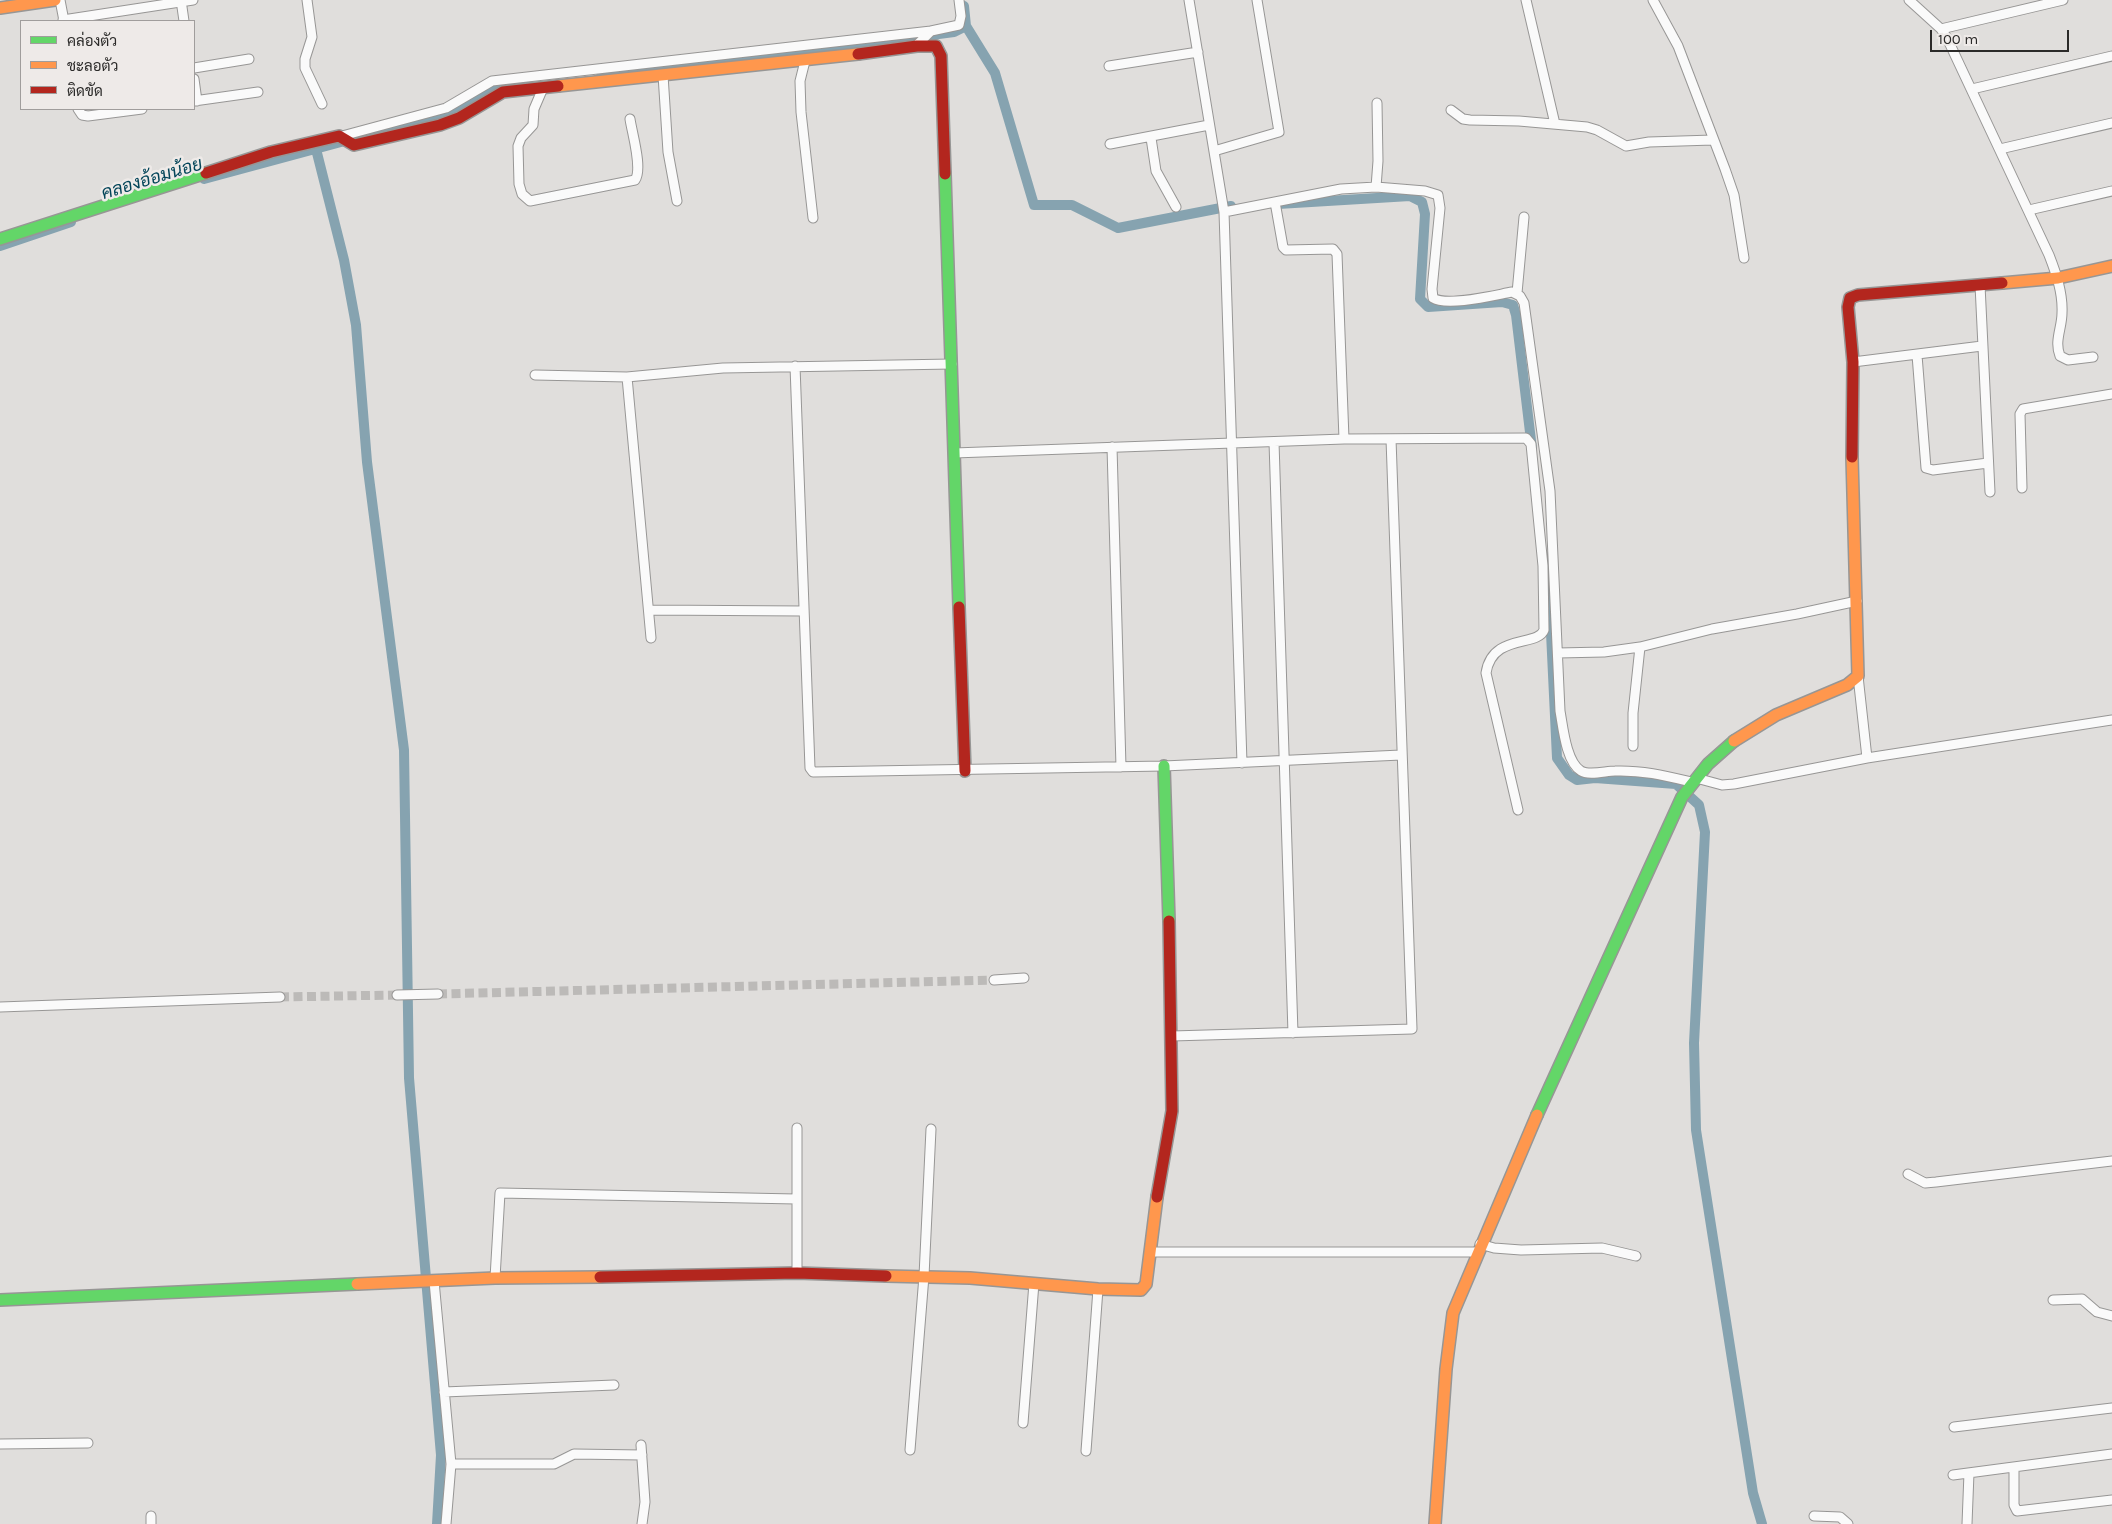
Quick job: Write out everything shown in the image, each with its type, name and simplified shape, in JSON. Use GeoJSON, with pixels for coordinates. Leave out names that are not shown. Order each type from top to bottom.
{"type":"FeatureCollection","features":[{"type":"Feature","properties":{"kind":"street"},"geometry":{"type":"LineString","coordinates":[[0,8],[55,0]]}},
{"type":"Feature","properties":{"kind":"street"},"geometry":{"type":"LineString","coordinates":[[60,0],[63,20]]}},
{"type":"Feature","properties":{"kind":"street"},"geometry":{"type":"LineString","coordinates":[[69,20],[193,0]]}},
{"type":"Feature","properties":{"kind":"street"},"geometry":{"type":"LineString","coordinates":[[306,0],[312,37],[305,60],[305,68],[322,104]]}},
{"type":"Feature","properties":{"kind":"street"},"geometry":{"type":"LineString","coordinates":[[0,239],[271,152],[346,139],[446,108],[492,81],[929,32],[959,25],[961,16],[959,0]]}},
{"type":"Feature","properties":{"kind":"street"},"geometry":{"type":"LineString","coordinates":[[1189,0],[1224,209],[1230,444],[1242,763]]}},
{"type":"Feature","properties":{"kind":"street"},"geometry":{"type":"LineString","coordinates":[[1214,151],[1279,132],[1257,0]]}},
{"type":"Feature","properties":{"kind":"street"},"geometry":{"type":"LineString","coordinates":[[1526,0],[1555,124]]}},
{"type":"Feature","properties":{"kind":"street"},"geometry":{"type":"LineString","coordinates":[[1653,0],[1678,46],[1734,195],[1744,258]]}},
{"type":"Feature","properties":{"kind":"street"},"geometry":{"type":"LineString","coordinates":[[1909,0],[1941,29],[1972,89],[2029,210],[2058,278],[2062,311],[2058,340],[2060,356],[2068,360],[2093,357]]}},
{"type":"Feature","properties":{"kind":"street"},"geometry":{"type":"LineString","coordinates":[[1941,29],[2064,0]]}},
{"type":"Feature","properties":{"kind":"street"},"geometry":{"type":"LineString","coordinates":[[181,1],[184,20]]}},
{"type":"Feature","properties":{"kind":"street"},"geometry":{"type":"LineString","coordinates":[[918,45],[929,32]]}},
{"type":"Feature","properties":{"kind":"street"},"geometry":{"type":"LineString","coordinates":[[346,139],[390,138],[446,124],[467,114],[492,95],[502,92],[805,61],[918,45],[936,46],[941,56],[966,771]]}},
{"type":"Feature","properties":{"kind":"street"},"geometry":{"type":"LineString","coordinates":[[1109,66],[1198,52]]}},
{"type":"Feature","properties":{"kind":"street"},"geometry":{"type":"LineString","coordinates":[[1972,89],[2112,56]]}},
{"type":"Feature","properties":{"kind":"street"},"geometry":{"type":"LineString","coordinates":[[195,68],[249,59]]}},
{"type":"Feature","properties":{"kind":"street"},"geometry":{"type":"LineString","coordinates":[[805,61],[800,81],[801,112],[812,218]]}},
{"type":"Feature","properties":{"kind":"street"},"geometry":{"type":"LineString","coordinates":[[663,75],[668,152],[677,201]]}},
{"type":"Feature","properties":{"kind":"street"},"geometry":{"type":"LineString","coordinates":[[543,88],[534,109],[533,125],[521,138],[518,146],[519,184],[522,194],[530,201],[635,180],[638,174],[638,162],[630,119]]}},
{"type":"Feature","properties":{"kind":"street"},"geometry":{"type":"LineString","coordinates":[[196,101],[258,92]]}},
{"type":"Feature","properties":{"kind":"street"},"geometry":{"type":"LineString","coordinates":[[1376,187],[1378,103]]}},
{"type":"Feature","properties":{"kind":"street"},"geometry":{"type":"LineString","coordinates":[[79,110],[82,115],[88,116],[134,110]]}},
{"type":"Feature","properties":{"kind":"street"},"geometry":{"type":"LineString","coordinates":[[1451,110],[1470,120],[1555,124],[1597,130],[1626,146],[1649,142],[1712,140]]}},
{"type":"Feature","properties":{"kind":"street"},"geometry":{"type":"LineString","coordinates":[[2000,149],[2112,123]]}},
{"type":"Feature","properties":{"kind":"street"},"geometry":{"type":"LineString","coordinates":[[1110,144],[1151,138],[1209,125]]}},
{"type":"Feature","properties":{"kind":"street"},"geometry":{"type":"LineString","coordinates":[[1151,138],[1156,171],[1176,207]]}},
{"type":"Feature","properties":{"kind":"street"},"geometry":{"type":"LineString","coordinates":[[1224,209],[1275,202],[1341,189],[1376,187],[1425,191],[1438,195],[1440,208],[1432,289],[1433,298],[1440,301],[1517,293]]}},
{"type":"Feature","properties":{"kind":"street"},"geometry":{"type":"LineString","coordinates":[[2029,210],[2112,191]]}},
{"type":"Feature","properties":{"kind":"street"},"geometry":{"type":"LineString","coordinates":[[1275,202],[1286,250],[1333,249],[1336,251],[1344,439]]}},
{"type":"Feature","properties":{"kind":"street"},"geometry":{"type":"LineString","coordinates":[[1517,293],[1524,218]]}},
{"type":"Feature","properties":{"kind":"street"},"geometry":{"type":"LineString","coordinates":[[1867,758],[1858,676],[1852,438],[1853,362],[1848,307],[1850,298],[1858,295],[2058,278],[2112,266]]}},
{"type":"Feature","properties":{"kind":"street"},"geometry":{"type":"LineString","coordinates":[[1980,285],[1990,492]]}},
{"type":"Feature","properties":{"kind":"street"},"geometry":{"type":"LineString","coordinates":[[1517,293],[1523,299],[1550,491],[1560,711],[1566,744],[1574,763],[1581,771],[1645,772],[1692,782],[1722,785],[1734,784],[1867,758],[2112,720]]}},
{"type":"Feature","properties":{"kind":"street"},"geometry":{"type":"LineString","coordinates":[[1853,362],[1982,346]]}},
{"type":"Feature","properties":{"kind":"street"},"geometry":{"type":"LineString","coordinates":[[1917,355],[1926,468],[1933,470],[1988,463]]}},
{"type":"Feature","properties":{"kind":"street"},"geometry":{"type":"LineString","coordinates":[[535,375],[627,376],[723,368],[952,364]]}},
{"type":"Feature","properties":{"kind":"street"},"geometry":{"type":"LineString","coordinates":[[795,366],[810,768],[813,772],[966,771],[1164,766],[1401,755]]}},
{"type":"Feature","properties":{"kind":"street"},"geometry":{"type":"LineString","coordinates":[[627,376],[651,638]]}},
{"type":"Feature","properties":{"kind":"street"},"geometry":{"type":"LineString","coordinates":[[2022,488],[2020,414],[2023,409],[2112,394]]}},
{"type":"Feature","properties":{"kind":"street"},"geometry":{"type":"LineString","coordinates":[[954,452],[1344,439],[1526,438],[1531,444],[1541,540],[1544,630],[1539,637],[1504,646],[1491,660],[1486,673],[1518,810]]}},
{"type":"Feature","properties":{"kind":"street"},"geometry":{"type":"LineString","coordinates":[[1172,1036],[1412,1029],[1391,439]]}},
{"type":"Feature","properties":{"kind":"street"},"geometry":{"type":"LineString","coordinates":[[1274,442],[1286,761],[1293,1033]]}},
{"type":"Feature","properties":{"kind":"street"},"geometry":{"type":"LineString","coordinates":[[1112,447],[1121,767]]}},
{"type":"Feature","properties":{"kind":"street"},"geometry":{"type":"LineString","coordinates":[[1558,653],[1604,652],[1640,647],[1712,629],[1805,613],[1857,601]]}},
{"type":"Feature","properties":{"kind":"street"},"geometry":{"type":"LineString","coordinates":[[649,610],[804,611]]}},
{"type":"Feature","properties":{"kind":"street"},"geometry":{"type":"LineString","coordinates":[[1633,746],[1640,647]]}},
{"type":"Feature","properties":{"kind":"street"},"geometry":{"type":"LineString","coordinates":[[1435,1524],[1450,1329],[1453,1313],[1479,1248],[1558,1068],[1682,797],[1692,782],[1741,737],[1766,720],[1847,685],[1858,676]]}},
{"type":"Feature","properties":{"kind":"street"},"geometry":{"type":"LineString","coordinates":[[0,1300],[495,1278],[667,1277],[797,1273],[924,1276],[1098,1289],[1138,1290],[1144,1288],[1172,1111],[1172,1036],[1164,766]]}},
{"type":"Feature","properties":{"kind":"street"},"geometry":{"type":"LineString","coordinates":[[994,980],[1024,978]]}},
{"type":"Feature","properties":{"kind":"street"},"geometry":{"type":"LineString","coordinates":[[401,995],[438,994]]}},
{"type":"Feature","properties":{"kind":"street"},"geometry":{"type":"LineString","coordinates":[[0,1007],[280,997]]}},
{"type":"Feature","properties":{"kind":"street"},"geometry":{"type":"LineString","coordinates":[[797,1128],[797,1273]]}},
{"type":"Feature","properties":{"kind":"street"},"geometry":{"type":"LineString","coordinates":[[910,1450],[924,1276],[931,1129]]}},
{"type":"Feature","properties":{"kind":"street"},"geometry":{"type":"LineString","coordinates":[[1908,1174],[1925,1182],[1936,1182],[2112,1161]]}},
{"type":"Feature","properties":{"kind":"street"},"geometry":{"type":"LineString","coordinates":[[495,1278],[500,1193],[796,1199]]}},
{"type":"Feature","properties":{"kind":"street"},"geometry":{"type":"LineString","coordinates":[[1150,1252],[1602,1248],[1636,1256]]}},
{"type":"Feature","properties":{"kind":"street"},"geometry":{"type":"LineString","coordinates":[[429,1281],[444,1392],[451,1464],[446,1524]]}},
{"type":"Feature","properties":{"kind":"street"},"geometry":{"type":"LineString","coordinates":[[1023,1423],[1034,1284]]}},
{"type":"Feature","properties":{"kind":"street"},"geometry":{"type":"LineString","coordinates":[[1086,1451],[1098,1289]]}},
{"type":"Feature","properties":{"kind":"street"},"geometry":{"type":"LineString","coordinates":[[2053,1300],[2082,1299],[2103,1315],[2112,1316]]}},
{"type":"Feature","properties":{"kind":"street"},"geometry":{"type":"LineString","coordinates":[[444,1392],[614,1385]]}},
{"type":"Feature","properties":{"kind":"street"},"geometry":{"type":"LineString","coordinates":[[1954,1427],[2112,1408]]}},
{"type":"Feature","properties":{"kind":"street"},"geometry":{"type":"LineString","coordinates":[[0,1444],[88,1443]]}},
{"type":"Feature","properties":{"kind":"street"},"geometry":{"type":"LineString","coordinates":[[451,1464],[554,1464],[574,1454],[641,1450],[645,1502],[642,1524]]}},
{"type":"Feature","properties":{"kind":"street"},"geometry":{"type":"LineString","coordinates":[[1953,1475],[2112,1454]]}},
{"type":"Feature","properties":{"kind":"street"},"geometry":{"type":"LineString","coordinates":[[2014,1467],[2014,1505],[2017,1511],[2112,1500]]}},
{"type":"Feature","properties":{"kind":"street"},"geometry":{"type":"LineString","coordinates":[[1967,1524],[1969,1473]]}},
{"type":"Feature","properties":{"kind":"street"},"geometry":{"type":"LineString","coordinates":[[1814,1516],[1840,1517],[1848,1524]]}},
{"type":"Feature","properties":{"kind":"waterway"},"geometry":{"type":"LineString","coordinates":[[964,6],[966,26],[995,73],[1034,205],[1072,205],[1118,228],[1231,206]]}},
{"type":"Feature","properties":{"kind":"waterway"},"geometry":{"type":"LineString","coordinates":[[601,73],[817,50],[954,32],[966,26]]}},
{"type":"Feature","properties":{"kind":"waterway"},"geometry":{"type":"LineString","coordinates":[[204,179],[378,132],[443,117],[489,89],[525,81]]}},
{"type":"Feature","properties":{"kind":"waterway"},"geometry":{"type":"LineString","coordinates":[[316,149],[344,260],[356,325],[367,462],[404,750],[409,1078],[441,1455],[437,1524]]}},
{"type":"Feature","properties":{"kind":"waterway"},"geometry":{"type":"LineString","coordinates":[[1278,204],[1410,196],[1422,202],[1425,214],[1420,299],[1428,307],[1502,302],[1513,305],[1516,315],[1532,449]]}},
{"type":"Feature","properties":{"kind":"waterway","name":"คลองอ้อมน้อย"},"geometry":{"type":"LineString","coordinates":[[0,246],[71,222]]}},
{"type":"Feature","properties":{"kind":"waterway"},"geometry":{"type":"LineString","coordinates":[[1546,578],[1550,612],[1557,758],[1569,775],[1577,780],[1595,778],[1676,784],[1699,805],[1705,832],[1694,1043],[1696,1130],[1753,1493],[1762,1524]]}},
{"type":"Feature","properties":{"kind":"tunnel"},"geometry":{"type":"LineString","coordinates":[[438,994],[994,980]]}},
{"type":"Feature","properties":{"kind":"tunnel"},"geometry":{"type":"LineString","coordinates":[[280,997],[397,995]]}},
{"type":"Feature","properties":{"kind":"traffic: fast"},"geometry":{"type":"LineString","coordinates":[[0,239],[206,173]]}},
{"type":"Feature","properties":{"kind":"traffic: fast"},"geometry":{"type":"LineString","coordinates":[[945,174],[959,607]]}},
{"type":"Feature","properties":{"kind":"traffic: fast"},"geometry":{"type":"LineString","coordinates":[[1537,1115],[1682,797],[1708,764],[1734,741]]}},
{"type":"Feature","properties":{"kind":"traffic: fast"},"geometry":{"type":"LineString","coordinates":[[1164,766],[1169,921]]}},
{"type":"Feature","properties":{"kind":"traffic: fast"},"geometry":{"type":"LineString","coordinates":[[0,1300],[357,1284]]}},
{"type":"Feature","properties":{"kind":"traffic: slow"},"geometry":{"type":"LineString","coordinates":[[0,8],[55,0]]}},
{"type":"Feature","properties":{"kind":"traffic: slow"},"geometry":{"type":"LineString","coordinates":[[558,86],[858,54]]}},
{"type":"Feature","properties":{"kind":"traffic: slow"},"geometry":{"type":"LineString","coordinates":[[2002,283],[2058,278],[2112,266]]}},
{"type":"Feature","properties":{"kind":"traffic: slow"},"geometry":{"type":"LineString","coordinates":[[1734,741],[1776,715],[1847,685],[1858,676],[1852,457]]}},
{"type":"Feature","properties":{"kind":"traffic: slow"},"geometry":{"type":"LineString","coordinates":[[1435,1524],[1446,1369],[1453,1313],[1537,1115]]}},
{"type":"Feature","properties":{"kind":"traffic: slow"},"geometry":{"type":"LineString","coordinates":[[886,1276],[970,1278],[1098,1289],[1141,1290],[1146,1284],[1157,1197]]}},
{"type":"Feature","properties":{"kind":"traffic: slow"},"geometry":{"type":"LineString","coordinates":[[357,1284],[495,1278],[600,1277]]}},
{"type":"Feature","properties":{"kind":"traffic: jam"},"geometry":{"type":"LineString","coordinates":[[858,54],[917,46],[936,46],[941,56],[945,174]]}},
{"type":"Feature","properties":{"kind":"traffic: jam"},"geometry":{"type":"LineString","coordinates":[[206,173],[271,152],[339,136],[354,145],[440,125],[459,118],[503,92],[558,86]]}},
{"type":"Feature","properties":{"kind":"traffic: jam"},"geometry":{"type":"LineString","coordinates":[[1852,457],[1853,362],[1848,307],[1850,298],[1858,295],[2002,283]]}},
{"type":"Feature","properties":{"kind":"traffic: jam"},"geometry":{"type":"LineString","coordinates":[[959,607],[965,771]]}},
{"type":"Feature","properties":{"kind":"traffic: jam"},"geometry":{"type":"LineString","coordinates":[[1157,1197],[1172,1111],[1169,921]]}},
{"type":"Feature","properties":{"kind":"traffic: jam"},"geometry":{"type":"LineString","coordinates":[[600,1277],[797,1273],[886,1276]]}}]}
